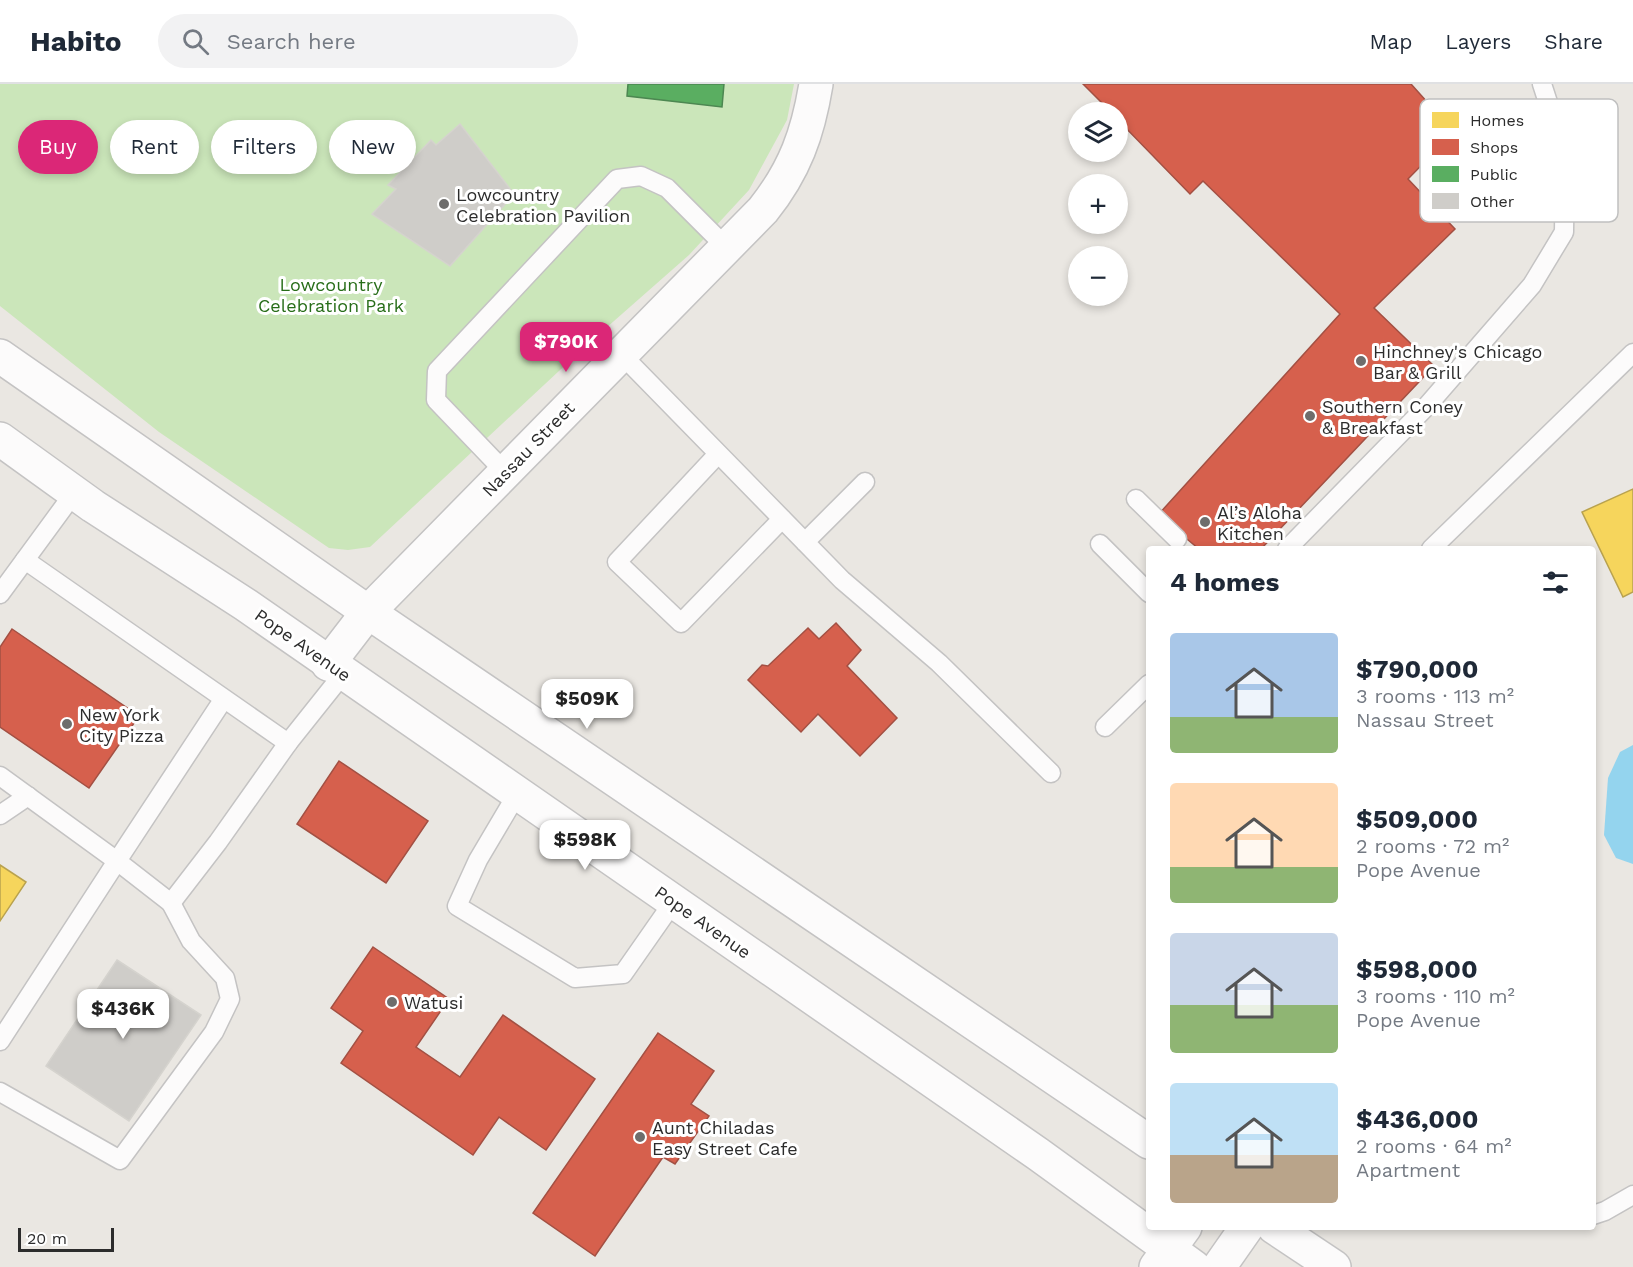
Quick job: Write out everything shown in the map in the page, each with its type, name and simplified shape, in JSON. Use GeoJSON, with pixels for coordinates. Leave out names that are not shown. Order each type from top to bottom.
{"type":"FeatureCollection","features":[{"type":"Feature","properties":{"kind":"main road","name":"Nassau Street"},"geometry":{"type":"LineString","coordinates":[[336,669],[368,612],[727,248],[780,189],[808,127],[816,84]]}},
{"type":"Feature","properties":{"kind":"main road"},"geometry":{"type":"LineString","coordinates":[[0,356],[368,612],[1146,1140]]}},
{"type":"Feature","properties":{"kind":"main road","name":"Pope Avenue"},"geometry":{"type":"LineString","coordinates":[[0,439],[74,493],[246,605],[674,901],[1038,1154],[1170,1247],[1194,1267]]}},
{"type":"Feature","properties":{"kind":"main road"},"geometry":{"type":"LineString","coordinates":[[1219,1267],[1245,1230]]}},
{"type":"Feature","properties":{"kind":"main road"},"geometry":{"type":"LineString","coordinates":[[1278,1230],[1334,1267]]}},
{"type":"Feature","properties":{"kind":"lane"},"geometry":{"type":"LineString","coordinates":[[1542,84],[1547,99]]}},
{"type":"Feature","properties":{"kind":"lane"},"geometry":{"type":"LineString","coordinates":[[505,472],[436,400],[437,371],[617,179],[641,176],[667,188],[727,248]]}},
{"type":"Feature","properties":{"kind":"lane"},"geometry":{"type":"LineString","coordinates":[[1290,546],[1433,399],[1532,285],[1564,232],[1564,222]]}},
{"type":"Feature","properties":{"kind":"lane"},"geometry":{"type":"LineString","coordinates":[[1434,546],[1633,353]]}},
{"type":"Feature","properties":{"kind":"lane"},"geometry":{"type":"LineString","coordinates":[[621,354],[842,580],[939,663],[1051,773]]}},
{"type":"Feature","properties":{"kind":"lane"},"geometry":{"type":"LineString","coordinates":[[718,454],[616,562],[681,622],[782,519]]}},
{"type":"Feature","properties":{"kind":"lane"},"geometry":{"type":"LineString","coordinates":[[805,542],[865,482]]}},
{"type":"Feature","properties":{"kind":"lane"},"geometry":{"type":"LineString","coordinates":[[0,594],[74,493]]}},
{"type":"Feature","properties":{"kind":"lane"},"geometry":{"type":"LineString","coordinates":[[1136,499],[1177,539]]}},
{"type":"Feature","properties":{"kind":"lane"},"geometry":{"type":"LineString","coordinates":[[1100,544],[1146,590]]}},
{"type":"Feature","properties":{"kind":"lane"},"geometry":{"type":"LineString","coordinates":[[25,560],[223,700],[288,743]]}},
{"type":"Feature","properties":{"kind":"lane"},"geometry":{"type":"LineString","coordinates":[[171,903],[218,842],[288,743],[336,669]]}},
{"type":"Feature","properties":{"kind":"lane"},"geometry":{"type":"LineString","coordinates":[[1105,727],[1146,687]]}},
{"type":"Feature","properties":{"kind":"lane"},"geometry":{"type":"LineString","coordinates":[[0,1041],[223,700]]}},
{"type":"Feature","properties":{"kind":"lane"},"geometry":{"type":"LineString","coordinates":[[0,776],[171,903],[191,941],[225,978],[230,999],[214,1032],[120,1160],[0,1092]]}},
{"type":"Feature","properties":{"kind":"lane"},"geometry":{"type":"LineString","coordinates":[[518,794],[478,860],[457,906],[575,978],[622,974],[674,901]]}},
{"type":"Feature","properties":{"kind":"lane"},"geometry":{"type":"LineString","coordinates":[[0,815],[28,796]]}},
{"type":"Feature","properties":{"kind":"lane"},"geometry":{"type":"LineString","coordinates":[[1596,1214],[1633,1195]]}},
{"type":"Feature","properties":{"kind":"green space","name":"Lowcountry Celebration Park"},"geometry":{"type":"Polygon","coordinates":[[[0,84],[794,84],[787,120],[749,190],[689,255],[589,343],[370,547],[348,550],[329,548],[159,432],[0,306],[0,84]]]}},
{"type":"Feature","properties":{"kind":"water"},"geometry":{"type":"Polygon","coordinates":[[[1633,745],[1633,864],[1616,858],[1604,835],[1608,778],[1620,752],[1633,745]]]}},
{"type":"Feature","properties":{"kind":"building: Homes"},"geometry":{"type":"Polygon","coordinates":[[[1633,489],[1633,592],[1623,597],[1582,512],[1633,489]]]}},
{"type":"Feature","properties":{"kind":"building: Homes"},"geometry":{"type":"Polygon","coordinates":[[[0,865],[26,882],[0,921],[0,865]]]}},
{"type":"Feature","properties":{"kind":"building: Shops"},"geometry":{"type":"Polygon","coordinates":[[[1083,84],[1411,84],[1424,99],[1420,99],[1420,167],[1408,179],[1420,192],[1420,222],[1448,222],[1455,229],[1374,308],[1434,366],[1264,546],[1195,546],[1158,515],[1340,314],[1203,181],[1190,194],[1128,130],[1128,102],[1101,102],[1083,84]]]}},
{"type":"Feature","properties":{"kind":"building: Shops"},"geometry":{"type":"Polygon","coordinates":[[[836,623],[861,650],[847,666],[897,718],[860,756],[818,714],[801,732],[748,680],[762,665],[768,666],[808,628],[819,639],[836,623]]]}},
{"type":"Feature","properties":{"kind":"building: Shops"},"geometry":{"type":"Polygon","coordinates":[[[12,629],[139,716],[89,788],[0,727],[0,647],[12,629]]]}},
{"type":"Feature","properties":{"kind":"building: Shops"},"geometry":{"type":"Polygon","coordinates":[[[339,761],[428,821],[386,883],[297,824],[339,761]]]}},
{"type":"Feature","properties":{"kind":"building: Shops"},"geometry":{"type":"Polygon","coordinates":[[[373,947],[449,999],[416,1047],[460,1077],[503,1015],[595,1079],[546,1150],[499,1117],[473,1155],[341,1063],[363,1031],[331,1008],[373,947]]]}},
{"type":"Feature","properties":{"kind":"building: Shops","name":"Aunt Chiladas Easy Street Cafe"},"geometry":{"type":"Polygon","coordinates":[[[658,1033],[714,1071],[691,1104],[709,1116],[675,1164],[663,1157],[595,1256],[533,1213],[658,1033]]]}},
{"type":"Feature","properties":{"kind":"building: Public"},"geometry":{"type":"Polygon","coordinates":[[[628,84],[724,84],[722,107],[627,96],[628,84]]]}},
{"type":"Feature","properties":{"kind":"building: Other","name":"Lowcountry Celebration Pavilion"},"geometry":{"type":"Polygon","coordinates":[[[460,124],[514,194],[450,266],[372,214],[396,189],[388,185],[399,174],[416,174],[416,156],[431,140],[436,145],[460,124]]]}},
{"type":"Feature","properties":{"kind":"building: Other"},"geometry":{"type":"Polygon","coordinates":[[[117,960],[201,1015],[129,1121],[46,1066],[117,960]]]}},
{"type":"Feature","properties":{"kind":"place","name":"Lowcountry Celebration Pavilion"},"geometry":{"type":"Point","coordinates":[444,204]}},
{"type":"Feature","properties":{"kind":"place","name":"Hinchney's Chicago Bar & Grill"},"geometry":{"type":"Point","coordinates":[1361,361]}},
{"type":"Feature","properties":{"kind":"place","name":"Southern Coney & Breakfast"},"geometry":{"type":"Point","coordinates":[1310,416]}},
{"type":"Feature","properties":{"kind":"place","name":"Al’s Aloha Kitchen"},"geometry":{"type":"Point","coordinates":[1205,522]}},
{"type":"Feature","properties":{"kind":"place","name":"New York City Pizza"},"geometry":{"type":"Point","coordinates":[67,724]}},
{"type":"Feature","properties":{"kind":"place","name":"Watusi"},"geometry":{"type":"Point","coordinates":[392,1002]}},
{"type":"Feature","properties":{"kind":"place","name":"Aunt Chiladas Easy Street Cafe"},"geometry":{"type":"Point","coordinates":[640,1137]}}]}
